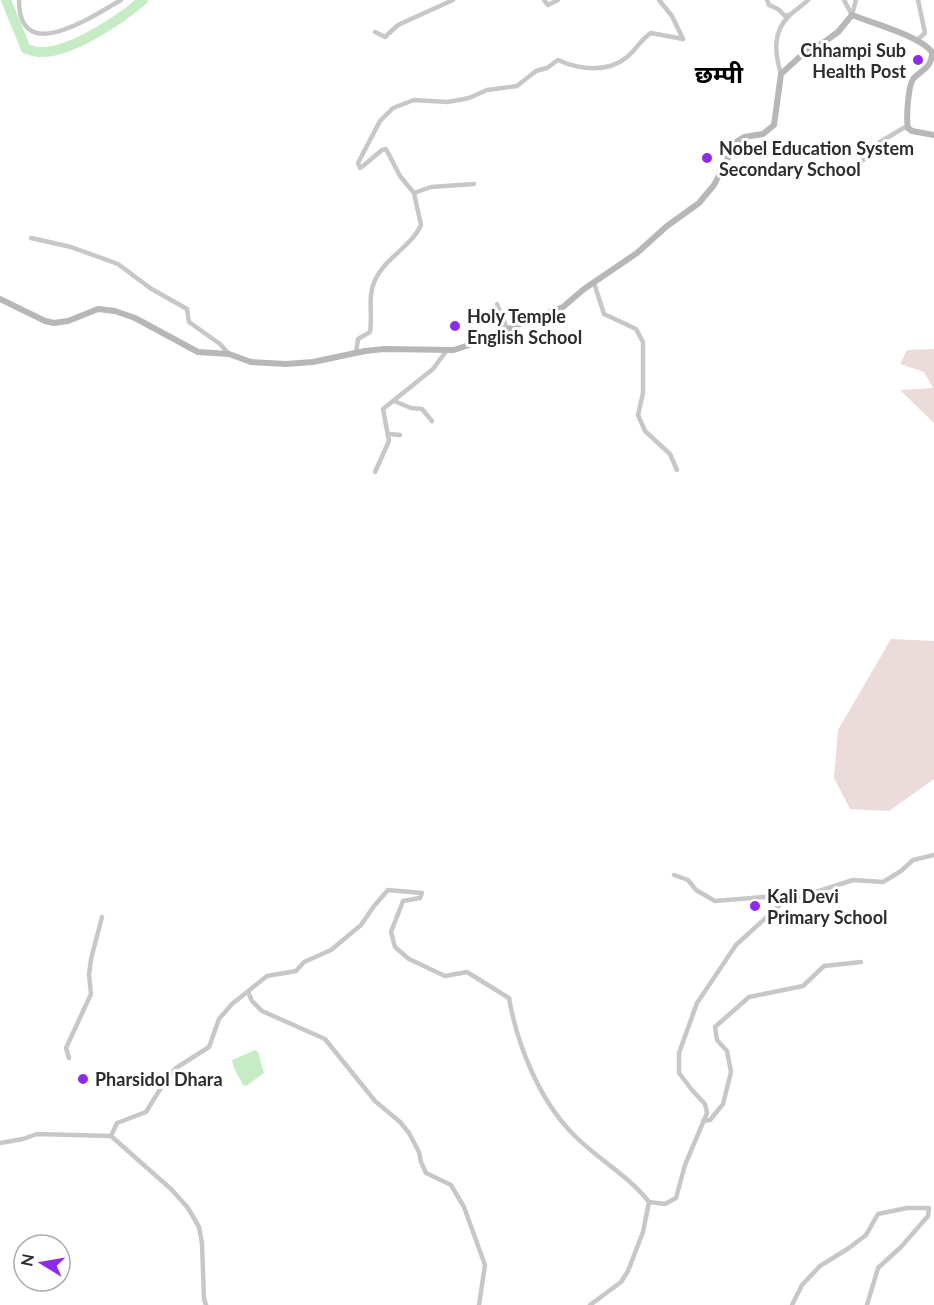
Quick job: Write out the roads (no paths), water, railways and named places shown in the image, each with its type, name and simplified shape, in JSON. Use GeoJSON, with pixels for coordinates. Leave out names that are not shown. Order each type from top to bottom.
{"type":"FeatureCollection","features":[{"type":"Feature","properties":{"kind":"main road"},"geometry":{"type":"LineString","coordinates":[[0,299],[45,321],[54,322],[68,321],[98,309],[115,311],[135,318],[190,350],[230,354],[251,362],[286,364],[313,362],[384,349],[430,348],[447,351],[496,336],[512,327],[563,307],[637,253],[699,202],[714,185],[734,145],[740,139],[763,134],[774,125],[781,74],[804,53],[838,32],[852,15],[916,41],[928,47],[933,53],[933,63],[911,83],[907,126],[912,132],[934,135]]}},
{"type":"Feature","properties":{"kind":"street"},"geometry":{"type":"LineString","coordinates":[[19,0],[23,23],[31,31],[47,33],[73,28],[121,0]]}},
{"type":"Feature","properties":{"kind":"street"},"geometry":{"type":"LineString","coordinates":[[375,32],[385,37],[398,25],[420,13],[453,0]]}},
{"type":"Feature","properties":{"kind":"street"},"geometry":{"type":"LineString","coordinates":[[544,0],[548,5],[558,0]]}},
{"type":"Feature","properties":{"kind":"street"},"geometry":{"type":"LineString","coordinates":[[356,353],[358,339],[370,332],[372,323],[370,292],[375,278],[420,228],[421,221],[414,193],[400,176],[386,149],[360,168],[358,166],[380,121],[393,108],[414,100],[448,102],[469,98],[487,90],[517,86],[536,71],[547,68],[558,60],[582,67],[608,68],[627,57],[651,33],[683,39],[672,16],[659,0]]}},
{"type":"Feature","properties":{"kind":"street"},"geometry":{"type":"LineString","coordinates":[[767,0],[769,5],[778,9],[785,16],[791,15]]}},
{"type":"Feature","properties":{"kind":"street"},"geometry":{"type":"LineString","coordinates":[[781,74],[776,42],[784,22],[807,0]]}},
{"type":"Feature","properties":{"kind":"street"},"geometry":{"type":"LineString","coordinates":[[844,0],[852,15]]}},
{"type":"Feature","properties":{"kind":"street"},"geometry":{"type":"LineString","coordinates":[[852,15],[856,0]]}},
{"type":"Feature","properties":{"kind":"street"},"geometry":{"type":"LineString","coordinates":[[916,41],[925,33],[918,0]]}},
{"type":"Feature","properties":{"kind":"street"},"geometry":{"type":"LineString","coordinates":[[845,175],[868,156],[880,142],[907,126]]}},
{"type":"Feature","properties":{"kind":"street"},"geometry":{"type":"LineString","coordinates":[[414,193],[431,187],[474,184]]}},
{"type":"Feature","properties":{"kind":"street"},"geometry":{"type":"LineString","coordinates":[[31,238],[71,247],[105,258],[128,269],[150,288],[187,309],[189,322],[230,354]]}},
{"type":"Feature","properties":{"kind":"street"},"geometry":{"type":"LineString","coordinates":[[594,283],[604,314],[636,329],[643,342],[643,393],[638,415],[645,431],[670,454],[677,470]]}},
{"type":"Feature","properties":{"kind":"street"},"geometry":{"type":"LineString","coordinates":[[496,336],[506,326],[498,304]]}},
{"type":"Feature","properties":{"kind":"street"},"geometry":{"type":"LineString","coordinates":[[375,472],[388,443],[389,434],[383,409],[434,369],[447,351]]}},
{"type":"Feature","properties":{"kind":"street"},"geometry":{"type":"LineString","coordinates":[[394,401],[411,408],[422,409],[432,421]]}},
{"type":"Feature","properties":{"kind":"street"},"geometry":{"type":"LineString","coordinates":[[389,434],[400,435]]}},
{"type":"Feature","properties":{"kind":"street"},"geometry":{"type":"LineString","coordinates":[[111,1136],[117,1123],[146,1112],[167,1078],[176,1068],[209,1047],[219,1019],[232,1004],[267,976],[296,971],[304,962],[331,950],[361,925],[388,890],[422,893],[420,898],[403,902],[391,932],[395,947],[409,959],[446,976],[467,972],[508,998],[514,1026],[532,1072],[553,1109],[572,1133],[638,1188],[649,1202],[666,1204],[676,1198],[685,1165],[707,1113],[705,1104],[680,1073],[679,1053],[697,1004],[736,945],[782,903],[853,880],[884,882],[913,860],[934,855]]}},
{"type":"Feature","properties":{"kind":"street"},"geometry":{"type":"LineString","coordinates":[[674,875],[688,880],[696,890],[715,901],[765,897],[782,903]]}},
{"type":"Feature","properties":{"kind":"street"},"geometry":{"type":"LineString","coordinates":[[69,1059],[66,1048],[91,994],[89,975],[91,958],[102,917]]}},
{"type":"Feature","properties":{"kind":"street"},"geometry":{"type":"LineString","coordinates":[[703,1121],[710,1120],[723,1104],[731,1072],[727,1051],[717,1041],[715,1027],[749,997],[803,986],[824,966],[861,962]]}},
{"type":"Feature","properties":{"kind":"street"},"geometry":{"type":"LineString","coordinates":[[248,992],[252,1001],[262,1011],[325,1040],[375,1101],[409,1133],[426,1173],[451,1185],[464,1207],[485,1265],[479,1305]]}},
{"type":"Feature","properties":{"kind":"street"},"geometry":{"type":"LineString","coordinates":[[0,1143],[37,1134],[111,1136],[171,1189],[188,1208],[199,1227],[206,1305]]}},
{"type":"Feature","properties":{"kind":"street"},"geometry":{"type":"LineString","coordinates":[[590,1305],[615,1287],[628,1271],[643,1232],[649,1202]]}},
{"type":"Feature","properties":{"kind":"street"},"geometry":{"type":"LineString","coordinates":[[792,1305],[802,1284],[820,1266],[866,1235],[878,1214],[929,1208],[928,1216],[901,1247],[878,1268],[867,1305]]}},
{"type":"Feature","properties":{"kind":"waterway"},"geometry":{"type":"LineString","coordinates":[[6,0],[26,49],[39,52],[51,51],[80,41],[109,25],[143,0]]}},
{"type":"Feature","properties":{"kind":"place","name":"Chhampi Sub Health Post"},"geometry":{"type":"Point","coordinates":[918,60]}},
{"type":"Feature","properties":{"kind":"place","name":"Nobel Education System Secondary School"},"geometry":{"type":"Point","coordinates":[707,158]}},
{"type":"Feature","properties":{"kind":"place","name":"Holy Temple English School"},"geometry":{"type":"Point","coordinates":[455,326]}},
{"type":"Feature","properties":{"kind":"place","name":"Kali Devi Primary School"},"geometry":{"type":"Point","coordinates":[755,906]}},
{"type":"Feature","properties":{"kind":"place","name":"Pharsidol Dhara"},"geometry":{"type":"Point","coordinates":[83,1079]}},
{"type":"Feature","properties":{"kind":"district","name":"छम्पी"},"geometry":{"type":"Point","coordinates":[719,73]}}]}
